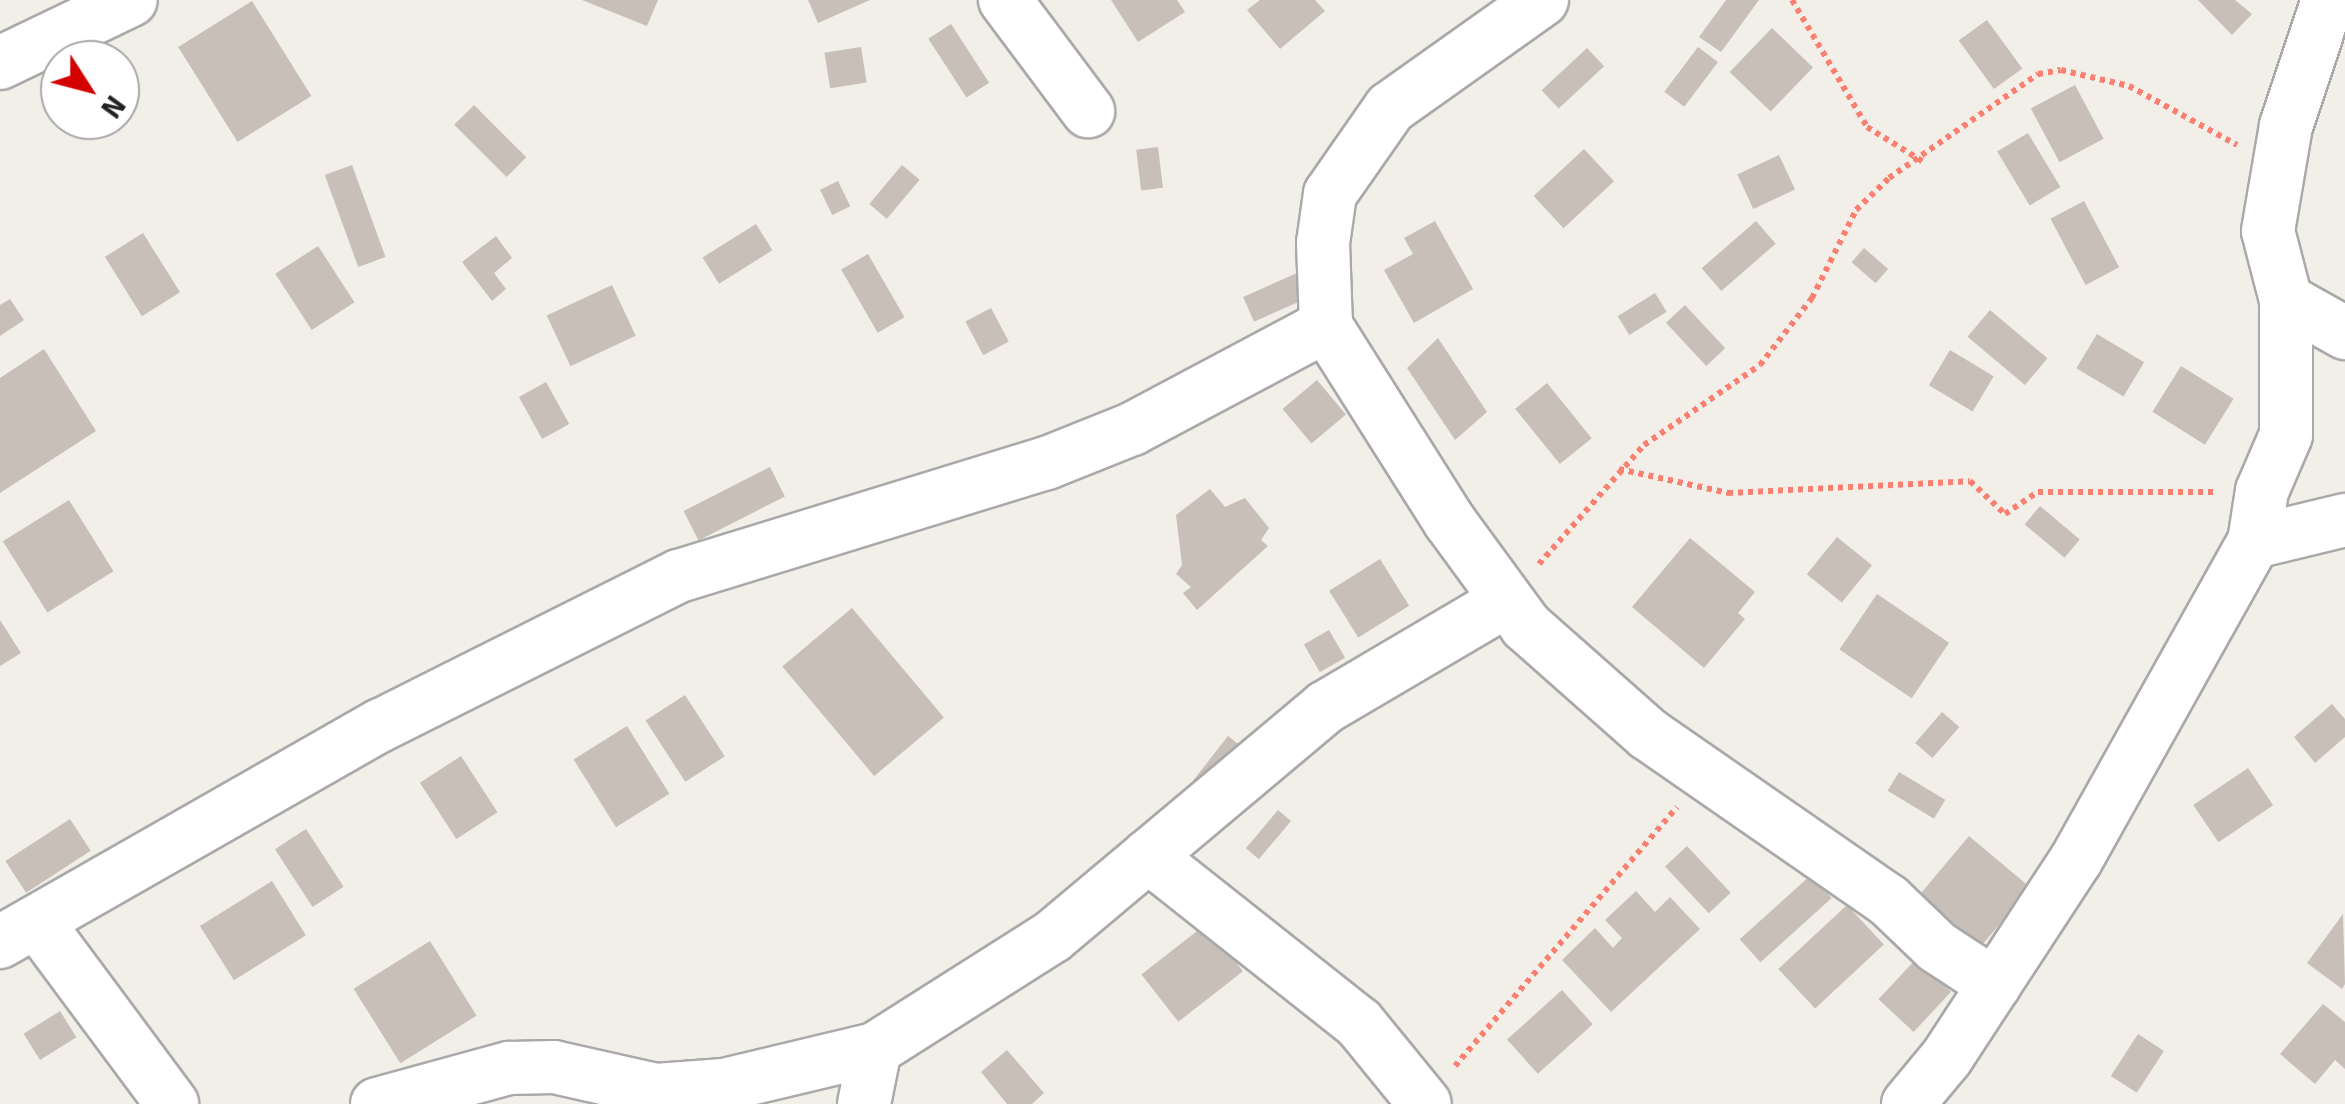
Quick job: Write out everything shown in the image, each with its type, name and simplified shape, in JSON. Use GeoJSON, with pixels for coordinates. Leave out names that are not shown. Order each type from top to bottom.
{"type":"FeatureCollection","features":[{"type":"Feature","properties":{"kind":"street"},"geometry":{"type":"LineString","coordinates":[[0,63],[131,0]]}},
{"type":"Feature","properties":{"kind":"street"},"geometry":{"type":"LineString","coordinates":[[1005,0],[1088,111]]}},
{"type":"Feature","properties":{"kind":"street"},"geometry":{"type":"LineString","coordinates":[[1542,0],[1390,108],[1330,194],[1323,243],[1326,326],[1504,602],[1584,682],[1704,774],[1888,900],[1938,947],[1995,985]]}},
{"type":"Feature","properties":{"kind":"street"},"geometry":{"type":"LineString","coordinates":[[1908,1104],[1995,985],[2076,860],[2258,516],[2286,435],[2286,300],[2268,231],[2306,52],[2328,0]]}},
{"type":"Feature","properties":{"kind":"street"},"geometry":{"type":"LineString","coordinates":[[2286,300],[2345,333]]}},
{"type":"Feature","properties":{"kind":"street"},"geometry":{"type":"LineString","coordinates":[[172,1104],[19,932],[381,726],[679,576],[1046,463],[1132,429],[1326,326]]}},
{"type":"Feature","properties":{"kind":"street"},"geometry":{"type":"LineString","coordinates":[[2258,516],[2345,520]]}},
{"type":"Feature","properties":{"kind":"street"},"geometry":{"type":"LineString","coordinates":[[377,1104],[510,1068],[554,1066],[656,1090],[724,1085],[875,1050],[1054,936],[1326,706],[1504,602]]}},
{"type":"Feature","properties":{"kind":"street"},"geometry":{"type":"LineString","coordinates":[[1148,856],[1438,1088]]}},
{"type":"Feature","properties":{"kind":"street"},"geometry":{"type":"LineString","coordinates":[[864,1104],[875,1050]]}},
{"type":"Feature","properties":{"kind":"path"},"geometry":{"type":"LineString","coordinates":[[1792,0],[1867,127],[1922,162]]}},
{"type":"Feature","properties":{"kind":"path"},"geometry":{"type":"LineString","coordinates":[[1504,602],[1618,469],[1696,404],[1760,366],[1812,298],[1856,210],[1889,178],[1922,162],[2038,74],[2061,70],[2129,86],[2278,171]]}},
{"type":"Feature","properties":{"kind":"path"},"geometry":{"type":"LineString","coordinates":[[1618,469],[1728,493],[1970,481],[2006,514],[2038,492],[2258,516]]}},
{"type":"Feature","properties":{"kind":"path"},"geometry":{"type":"LineString","coordinates":[[1438,1088],[1704,774]]}},
{"type":"Feature","properties":{"kind":"building"},"geometry":{"type":"Polygon","coordinates":[[[582,0],[658,0],[647,26],[582,0]]]}},
{"type":"Feature","properties":{"kind":"building"},"geometry":{"type":"Polygon","coordinates":[[[808,0],[870,0],[818,23],[808,0]]]}},
{"type":"Feature","properties":{"kind":"building"},"geometry":{"type":"Polygon","coordinates":[[[1111,0],[1177,0],[1185,12],[1138,42],[1111,0]]]}},
{"type":"Feature","properties":{"kind":"building"},"geometry":{"type":"Polygon","coordinates":[[[1260,0],[1315,0],[1325,11],[1280,49],[1247,10],[1260,0]]]}},
{"type":"Feature","properties":{"kind":"building"},"geometry":{"type":"Polygon","coordinates":[[[1726,0],[1759,0],[1721,52],[1699,37],[1726,0]]]}},
{"type":"Feature","properties":{"kind":"building"},"geometry":{"type":"Polygon","coordinates":[[[2198,0],[2235,0],[2252,14],[2232,35],[2198,0]]]}},
{"type":"Feature","properties":{"kind":"building"},"geometry":{"type":"Polygon","coordinates":[[[252,1],[311,96],[238,142],[178,47],[252,1]]]}},
{"type":"Feature","properties":{"kind":"building"},"geometry":{"type":"Polygon","coordinates":[[[1987,20],[2022,69],[1994,89],[1959,41],[1987,20]]]}},
{"type":"Feature","properties":{"kind":"building"},"geometry":{"type":"Polygon","coordinates":[[[951,24],[989,83],[966,97],[928,39],[951,24]]]}},
{"type":"Feature","properties":{"kind":"building"},"geometry":{"type":"Polygon","coordinates":[[[1772,28],[1813,68],[1771,111],[1730,72],[1772,28]]]}},
{"type":"Feature","properties":{"kind":"building"},"geometry":{"type":"Polygon","coordinates":[[[861,47],[867,83],[830,88],[824,53],[861,47]]]}},
{"type":"Feature","properties":{"kind":"building"},"geometry":{"type":"Polygon","coordinates":[[[1698,47],[1718,62],[1684,107],[1664,92],[1698,47]]]}},
{"type":"Feature","properties":{"kind":"building"},"geometry":{"type":"Polygon","coordinates":[[[1587,48],[1604,66],[1559,109],[1542,90],[1587,48]]]}},
{"type":"Feature","properties":{"kind":"building"},"geometry":{"type":"Polygon","coordinates":[[[2075,85],[2104,139],[2059,162],[2031,108],[2075,85]]]}},
{"type":"Feature","properties":{"kind":"building"},"geometry":{"type":"Polygon","coordinates":[[[474,105],[526,157],[507,177],[454,125],[474,105]]]}},
{"type":"Feature","properties":{"kind":"building"},"geometry":{"type":"Polygon","coordinates":[[[2028,133],[2060,187],[2030,206],[1997,152],[2028,133]]]}},
{"type":"Feature","properties":{"kind":"building"},"geometry":{"type":"Polygon","coordinates":[[[1158,147],[1163,188],[1141,190],[1136,150],[1158,147]]]}},
{"type":"Feature","properties":{"kind":"building"},"geometry":{"type":"Polygon","coordinates":[[[1584,149],[1614,181],[1564,228],[1534,196],[1584,149]]]}},
{"type":"Feature","properties":{"kind":"building"},"geometry":{"type":"Polygon","coordinates":[[[1779,155],[1795,189],[1753,209],[1737,174],[1779,155]]]}},
{"type":"Feature","properties":{"kind":"building"},"geometry":{"type":"Polygon","coordinates":[[[352,165],[386,257],[358,267],[325,175],[352,165]]]}},
{"type":"Feature","properties":{"kind":"building"},"geometry":{"type":"Polygon","coordinates":[[[902,165],[920,180],[887,219],[869,204],[902,165]]]}},
{"type":"Feature","properties":{"kind":"building"},"geometry":{"type":"Polygon","coordinates":[[[838,181],[850,206],[832,215],[820,190],[838,181]]]}},
{"type":"Feature","properties":{"kind":"building"},"geometry":{"type":"Polygon","coordinates":[[[2084,201],[2119,267],[2086,285],[2050,219],[2084,201]]]}},
{"type":"Feature","properties":{"kind":"building"},"geometry":{"type":"Polygon","coordinates":[[[1435,221],[1473,289],[1414,323],[1384,270],[1413,254],[1404,238],[1435,221]]]}},
{"type":"Feature","properties":{"kind":"building"},"geometry":{"type":"Polygon","coordinates":[[[1756,221],[1776,244],[1721,291],[1702,268],[1756,221]]]}},
{"type":"Feature","properties":{"kind":"building"},"geometry":{"type":"Polygon","coordinates":[[[756,224],[772,250],[719,284],[703,257],[756,224]]]}},
{"type":"Feature","properties":{"kind":"building"},"geometry":{"type":"Polygon","coordinates":[[[143,233],[180,292],[142,316],[105,257],[143,233]]]}},
{"type":"Feature","properties":{"kind":"building"},"geometry":{"type":"Polygon","coordinates":[[[496,236],[512,258],[494,273],[506,289],[492,301],[462,262],[496,236]]]}},
{"type":"Feature","properties":{"kind":"building"},"geometry":{"type":"Polygon","coordinates":[[[318,246],[354,302],[312,330],[275,274],[318,246]]]}},
{"type":"Feature","properties":{"kind":"building"},"geometry":{"type":"Polygon","coordinates":[[[1864,248],[1888,269],[1876,283],[1852,262],[1864,248]]]}},
{"type":"Feature","properties":{"kind":"building"},"geometry":{"type":"Polygon","coordinates":[[[868,254],[904,317],[878,333],[841,270],[868,254]]]}},
{"type":"Feature","properties":{"kind":"building"},"geometry":{"type":"Polygon","coordinates":[[[1297,273],[1308,298],[1254,322],[1243,297],[1297,273]]]}},
{"type":"Feature","properties":{"kind":"building"},"geometry":{"type":"Polygon","coordinates":[[[612,285],[636,336],[570,366],[547,315],[612,285]]]}},
{"type":"Feature","properties":{"kind":"building"},"geometry":{"type":"Polygon","coordinates":[[[1655,293],[1667,312],[1629,335],[1618,316],[1655,293]]]}},
{"type":"Feature","properties":{"kind":"building"},"geometry":{"type":"Polygon","coordinates":[[[10,299],[24,320],[0,336],[0,305],[10,299]]]}},
{"type":"Feature","properties":{"kind":"building"},"geometry":{"type":"Polygon","coordinates":[[[1685,305],[1725,348],[1706,366],[1666,323],[1685,305]]]}},
{"type":"Feature","properties":{"kind":"building"},"geometry":{"type":"Polygon","coordinates":[[[991,308],[1009,342],[983,355],[965,322],[991,308]]]}},
{"type":"Feature","properties":{"kind":"building"},"geometry":{"type":"Polygon","coordinates":[[[1990,310],[2047,358],[2025,385],[1968,337],[1990,310]]]}},
{"type":"Feature","properties":{"kind":"building"},"geometry":{"type":"Polygon","coordinates":[[[2097,334],[2144,362],[2124,397],[2076,368],[2097,334]]]}},
{"type":"Feature","properties":{"kind":"building"},"geometry":{"type":"Polygon","coordinates":[[[1438,338],[1487,412],[1455,440],[1407,368],[1438,338]]]}},
{"type":"Feature","properties":{"kind":"building"},"geometry":{"type":"Polygon","coordinates":[[[44,349],[96,431],[0,493],[0,378],[44,349]]]}},
{"type":"Feature","properties":{"kind":"building"},"geometry":{"type":"Polygon","coordinates":[[[1950,350],[1994,376],[1973,411],[1929,385],[1950,350]]]}},
{"type":"Feature","properties":{"kind":"building"},"geometry":{"type":"Polygon","coordinates":[[[2181,366],[2234,399],[2205,445],[2152,412],[2181,366]]]}},
{"type":"Feature","properties":{"kind":"building"},"geometry":{"type":"Polygon","coordinates":[[[1317,380],[1346,414],[1311,443],[1283,409],[1317,380]]]}},
{"type":"Feature","properties":{"kind":"building"},"geometry":{"type":"Polygon","coordinates":[[[546,382],[569,424],[542,439],[519,397],[546,382]]]}},
{"type":"Feature","properties":{"kind":"building"},"geometry":{"type":"Polygon","coordinates":[[[1547,383],[1592,438],[1560,464],[1515,409],[1547,383]]]}},
{"type":"Feature","properties":{"kind":"building"},"geometry":{"type":"Polygon","coordinates":[[[770,467],[785,496],[699,540],[684,511],[770,467]]]}},
{"type":"Feature","properties":{"kind":"building"},"geometry":{"type":"Polygon","coordinates":[[[1210,489],[1225,507],[1245,498],[1269,528],[1261,540],[1268,546],[1197,610],[1183,593],[1191,587],[1176,574],[1182,565],[1176,515],[1210,489]]]}},
{"type":"Feature","properties":{"kind":"building"},"geometry":{"type":"Polygon","coordinates":[[[69,500],[114,571],[47,613],[3,541],[69,500]]]}},
{"type":"Feature","properties":{"kind":"building"},"geometry":{"type":"Polygon","coordinates":[[[2040,506],[2080,539],[2064,558],[2025,524],[2040,506]]]}},
{"type":"Feature","properties":{"kind":"building"},"geometry":{"type":"Polygon","coordinates":[[[1837,537],[1872,565],[1842,603],[1807,574],[1837,537]]]}},
{"type":"Feature","properties":{"kind":"building"},"geometry":{"type":"Polygon","coordinates":[[[1690,538],[1755,592],[1738,613],[1745,619],[1704,668],[1632,607],[1690,538]]]}},
{"type":"Feature","properties":{"kind":"building"},"geometry":{"type":"Polygon","coordinates":[[[1380,559],[1409,606],[1358,637],[1329,591],[1380,559]]]}},
{"type":"Feature","properties":{"kind":"building"},"geometry":{"type":"Polygon","coordinates":[[[1877,594],[1949,643],[1912,698],[1840,650],[1877,594]]]}},
{"type":"Feature","properties":{"kind":"building"},"geometry":{"type":"Polygon","coordinates":[[[852,608],[944,718],[874,776],[782,666],[852,608]]]}},
{"type":"Feature","properties":{"kind":"building"},"geometry":{"type":"Polygon","coordinates":[[[0,620],[21,653],[0,666],[0,620]]]}},
{"type":"Feature","properties":{"kind":"building"},"geometry":{"type":"Polygon","coordinates":[[[1329,630],[1345,658],[1320,672],[1304,644],[1329,630]]]}},
{"type":"Feature","properties":{"kind":"building"},"geometry":{"type":"Polygon","coordinates":[[[685,695],[725,756],[685,782],[646,721],[685,695]]]}},
{"type":"Feature","properties":{"kind":"building"},"geometry":{"type":"Polygon","coordinates":[[[2332,704],[2345,719],[2345,737],[2315,763],[2294,737],[2332,704]]]}},
{"type":"Feature","properties":{"kind":"building"},"geometry":{"type":"Polygon","coordinates":[[[1942,712],[1959,727],[1932,758],[1915,743],[1942,712]]]}},
{"type":"Feature","properties":{"kind":"building"},"geometry":{"type":"Polygon","coordinates":[[[627,726],[669,794],[616,827],[574,759],[627,726]]]}},
{"type":"Feature","properties":{"kind":"building"},"geometry":{"type":"Polygon","coordinates":[[[1228,736],[1242,747],[1205,794],[1191,783],[1228,736]]]}},
{"type":"Feature","properties":{"kind":"building"},"geometry":{"type":"Polygon","coordinates":[[[461,756],[497,812],[456,839],[420,783],[461,756]]]}},
{"type":"Feature","properties":{"kind":"building"},"geometry":{"type":"Polygon","coordinates":[[[2248,768],[2273,805],[2218,842],[2193,805],[2248,768]]]}},
{"type":"Feature","properties":{"kind":"building"},"geometry":{"type":"Polygon","coordinates":[[[1899,772],[1945,800],[1934,819],[1888,791],[1899,772]]]}},
{"type":"Feature","properties":{"kind":"building"},"geometry":{"type":"Polygon","coordinates":[[[1278,810],[1291,821],[1259,859],[1246,848],[1278,810]]]}},
{"type":"Feature","properties":{"kind":"building"},"geometry":{"type":"Polygon","coordinates":[[[70,819],[91,851],[26,893],[5,861],[70,819]]]}},
{"type":"Feature","properties":{"kind":"building"},"geometry":{"type":"Polygon","coordinates":[[[306,829],[344,887],[313,907],[275,849],[306,829]]]}},
{"type":"Feature","properties":{"kind":"building"},"geometry":{"type":"Polygon","coordinates":[[[1969,836],[2030,887],[1981,946],[1920,895],[1969,836]]]}},
{"type":"Feature","properties":{"kind":"building"},"geometry":{"type":"Polygon","coordinates":[[[1687,846],[1731,893],[1709,913],[1665,866],[1687,846]]]}},
{"type":"Feature","properties":{"kind":"building"},"geometry":{"type":"Polygon","coordinates":[[[1811,875],[1832,898],[1760,962],[1740,939],[1811,875]]]}},
{"type":"Feature","properties":{"kind":"building"},"geometry":{"type":"Polygon","coordinates":[[[272,881],[306,935],[234,980],[200,926],[272,881]]]}},
{"type":"Feature","properties":{"kind":"building"},"geometry":{"type":"Polygon","coordinates":[[[1636,891],[1655,912],[1670,897],[1700,929],[1611,1012],[1562,960],[1595,928],[1613,948],[1622,938],[1605,920],[1636,891]]]}},
{"type":"Feature","properties":{"kind":"building"},"geometry":{"type":"Polygon","coordinates":[[[1847,905],[1884,944],[1815,1009],[1778,969],[1847,905]]]}},
{"type":"Feature","properties":{"kind":"building"},"geometry":{"type":"Polygon","coordinates":[[[2343,914],[2345,984],[2342,989],[2307,963],[2343,914]]]}},
{"type":"Feature","properties":{"kind":"building"},"geometry":{"type":"Polygon","coordinates":[[[1206,924],[1243,971],[1178,1022],[1141,974],[1206,924]]]}},
{"type":"Feature","properties":{"kind":"building"},"geometry":{"type":"Polygon","coordinates":[[[430,941],[477,1016],[400,1063],[354,989],[430,941]]]}},
{"type":"Feature","properties":{"kind":"building"},"geometry":{"type":"Polygon","coordinates":[[[1916,959],[1951,992],[1914,1032],[1878,999],[1916,959]]]}},
{"type":"Feature","properties":{"kind":"building"},"geometry":{"type":"Polygon","coordinates":[[[1562,990],[1593,1024],[1538,1074],[1507,1040],[1562,990]]]}},
{"type":"Feature","properties":{"kind":"building"},"geometry":{"type":"Polygon","coordinates":[[[2323,1004],[2345,1022],[2345,1069],[2335,1060],[2315,1084],[2280,1054],[2323,1004]]]}},
{"type":"Feature","properties":{"kind":"building"},"geometry":{"type":"Polygon","coordinates":[[[60,1011],[76,1037],[40,1060],[24,1034],[60,1011]]]}},
{"type":"Feature","properties":{"kind":"building"},"geometry":{"type":"Polygon","coordinates":[[[2138,1034],[2164,1051],[2137,1093],[2111,1076],[2138,1034]]]}},
{"type":"Feature","properties":{"kind":"building"},"geometry":{"type":"Polygon","coordinates":[[[1007,1050],[1044,1093],[1032,1104],[1007,1104],[981,1072],[1007,1050]]]}}]}
